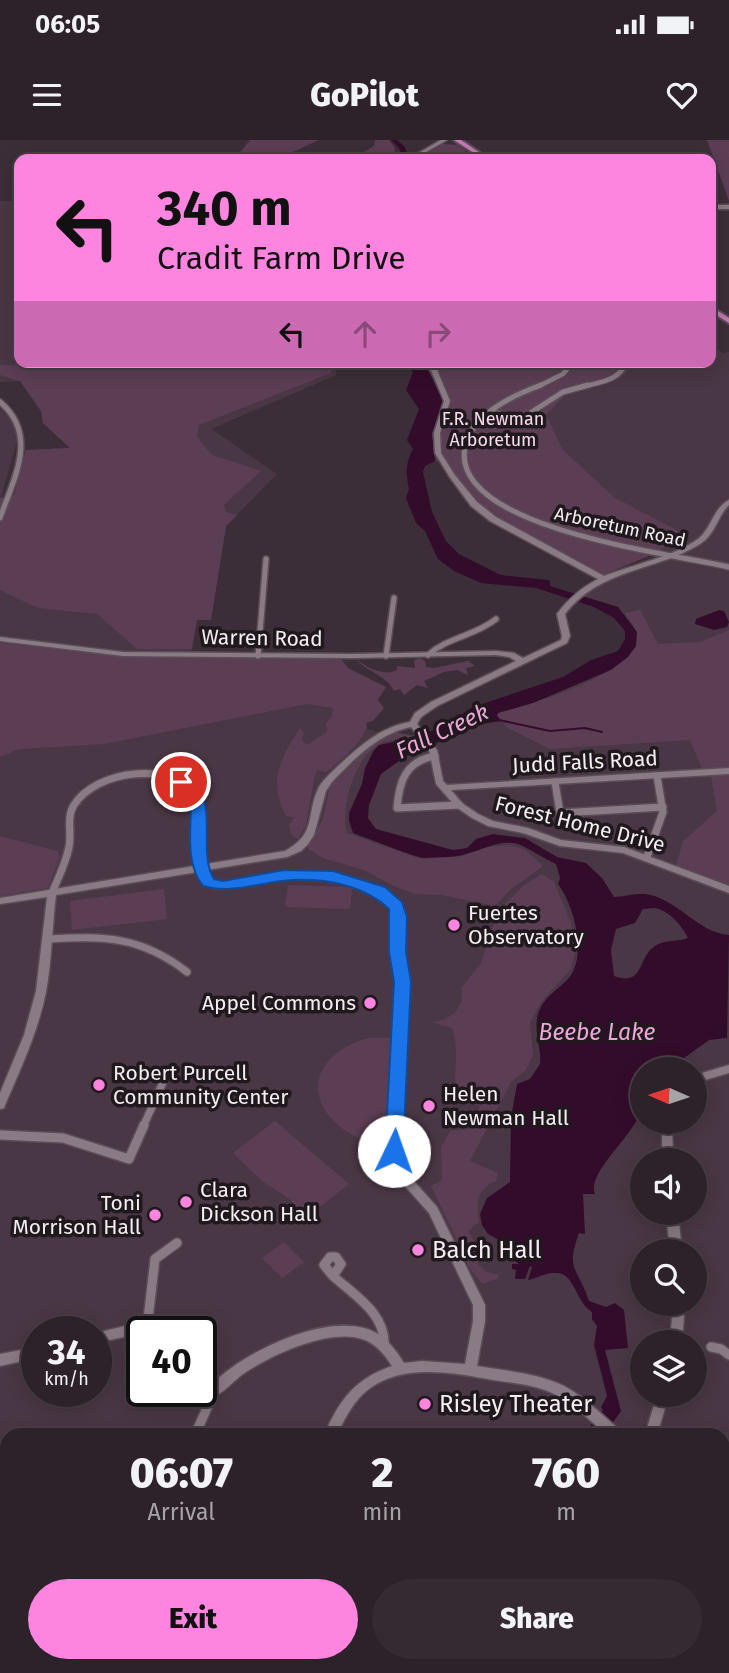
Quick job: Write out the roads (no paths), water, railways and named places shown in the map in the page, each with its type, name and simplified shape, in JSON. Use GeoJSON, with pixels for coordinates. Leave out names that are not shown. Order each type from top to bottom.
{"type":"FeatureCollection","features":[{"type":"Feature","properties":{"kind":"main road"},"geometry":{"type":"LineString","coordinates":[[457,140],[478,154]]}},
{"type":"Feature","properties":{"kind":"street"},"geometry":{"type":"LineString","coordinates":[[420,154],[445,140]]}},
{"type":"Feature","properties":{"kind":"street"},"geometry":{"type":"LineString","coordinates":[[431,368],[447,397],[437,433],[438,453],[474,504],[493,519],[604,579]]}},
{"type":"Feature","properties":{"kind":"street","name":"Arboretum Road"},"geometry":{"type":"LineString","coordinates":[[569,368],[565,373],[514,396],[473,429],[464,450],[469,473],[489,496],[519,515],[569,533],[729,566]]}},
{"type":"Feature","properties":{"kind":"street"},"geometry":{"type":"LineString","coordinates":[[492,412],[510,416],[527,415],[563,392],[615,377],[625,368]]}},
{"type":"Feature","properties":{"kind":"street"},"geometry":{"type":"LineString","coordinates":[[0,402],[15,415],[23,439],[0,519]]}},
{"type":"Feature","properties":{"kind":"street"},"geometry":{"type":"LineString","coordinates":[[415,728],[418,715],[434,704],[564,641],[566,636],[560,621],[561,614],[587,589],[604,579],[702,540],[716,523],[720,509],[729,502]]}},
{"type":"Feature","properties":{"kind":"street"},"geometry":{"type":"LineString","coordinates":[[258,656],[266,559]]}},
{"type":"Feature","properties":{"kind":"street"},"geometry":{"type":"LineString","coordinates":[[386,656],[394,598]]}},
{"type":"Feature","properties":{"kind":"street"},"geometry":{"type":"LineString","coordinates":[[428,655],[449,641],[486,627],[496,619]]}},
{"type":"Feature","properties":{"kind":"street","name":"Warren Road"},"geometry":{"type":"LineString","coordinates":[[0,639],[123,653],[258,656],[500,653],[523,661]]}},
{"type":"Feature","properties":{"kind":"street"},"geometry":{"type":"LineString","coordinates":[[0,901],[278,856],[295,850],[304,843],[313,827],[321,795],[328,781],[372,741],[400,726],[415,728],[433,752],[405,771],[398,790],[397,808],[459,805]]}},
{"type":"Feature","properties":{"kind":"street","name":"Forest Home Drive"},"geometry":{"type":"LineString","coordinates":[[433,752],[436,775],[443,788],[459,805],[487,822],[525,830],[560,843],[605,847],[647,857],[729,890]]}},
{"type":"Feature","properties":{"kind":"street","name":"Judd Falls Road"},"geometry":{"type":"LineString","coordinates":[[443,788],[729,771]]}},
{"type":"Feature","properties":{"kind":"street"},"geometry":{"type":"LineString","coordinates":[[0,1105],[25,1046],[39,1000],[52,892],[69,850],[69,817],[73,805],[81,795],[94,786],[124,776],[143,774],[181,782],[193,791],[200,806],[198,847],[204,878],[218,886],[284,876],[318,875],[347,879],[380,891],[396,906],[399,917],[398,952],[403,982],[394,1160],[400,1173],[433,1210],[479,1305],[479,1325],[470,1369]]}},
{"type":"Feature","properties":{"kind":"street"},"geometry":{"type":"LineString","coordinates":[[647,857],[662,820],[663,807],[657,776]]}},
{"type":"Feature","properties":{"kind":"street"},"geometry":{"type":"LineString","coordinates":[[555,782],[559,813],[663,807]]}},
{"type":"Feature","properties":{"kind":"street"},"geometry":{"type":"LineString","coordinates":[[48,939],[124,939],[162,952],[187,972]]}},
{"type":"Feature","properties":{"kind":"street"},"geometry":{"type":"LineString","coordinates":[[707,1075],[729,1069]]}},
{"type":"Feature","properties":{"kind":"street"},"geometry":{"type":"LineString","coordinates":[[0,1135],[63,1138],[129,1159],[168,1071]]}},
{"type":"Feature","properties":{"kind":"street"},"geometry":{"type":"LineString","coordinates":[[148,1316],[155,1259],[177,1243]]}},
{"type":"Feature","properties":{"kind":"street"},"geometry":{"type":"LineString","coordinates":[[332,1276],[378,1319],[386,1335],[384,1347]]}},
{"type":"Feature","properties":{"kind":"street"},"geometry":{"type":"LineString","coordinates":[[217,1388],[256,1358],[326,1331],[356,1332],[384,1347],[400,1367]]}},
{"type":"Feature","properties":{"kind":"street"},"geometry":{"type":"LineString","coordinates":[[711,1347],[729,1355]]}},
{"type":"Feature","properties":{"kind":"street"},"geometry":{"type":"LineString","coordinates":[[0,1360],[21,1355]]}},
{"type":"Feature","properties":{"kind":"street"},"geometry":{"type":"LineString","coordinates":[[334,1428],[344,1407],[357,1393],[380,1376],[400,1367],[425,1365],[470,1369],[547,1384],[562,1392],[607,1428]]}},
{"type":"Feature","properties":{"kind":"street"},"geometry":{"type":"LineString","coordinates":[[198,1428],[207,1407]]}},
{"type":"Feature","properties":{"kind":"street"},"geometry":{"type":"LineString","coordinates":[[653,1428],[659,1407]]}},
{"type":"Feature","properties":{"kind":"water","name":"Beebe Lake"},"geometry":{"type":"Polygon","coordinates":[[[408,368],[426,368],[444,399],[432,434],[435,461],[425,466],[423,472],[432,512],[446,541],[459,554],[501,575],[548,580],[550,586],[618,607],[637,632],[636,646],[628,657],[611,670],[533,703],[498,713],[497,716],[502,721],[479,724],[453,738],[443,738],[406,756],[381,774],[369,805],[368,818],[376,829],[453,850],[467,848],[476,839],[493,834],[525,838],[557,857],[586,863],[602,878],[614,897],[646,894],[657,897],[707,928],[729,935],[727,1038],[709,1040],[686,1057],[630,1057],[630,1130],[604,1164],[594,1185],[595,1194],[583,1194],[585,1234],[579,1233],[575,1245],[575,1268],[589,1301],[606,1307],[615,1303],[624,1310],[628,1348],[605,1350],[621,1411],[609,1428],[589,1428],[603,1410],[601,1407],[607,1396],[594,1345],[597,1326],[592,1319],[592,1312],[582,1302],[572,1283],[562,1274],[549,1273],[528,1280],[532,1267],[530,1266],[525,1279],[515,1279],[516,1270],[512,1269],[512,1264],[519,1264],[512,1259],[510,1246],[488,1234],[482,1225],[480,1214],[487,1198],[510,1182],[511,1118],[517,1084],[530,1079],[540,1064],[536,1024],[539,1011],[548,997],[568,979],[577,958],[578,945],[573,917],[558,884],[560,878],[556,864],[512,843],[498,844],[456,856],[424,858],[353,833],[349,813],[362,784],[365,768],[379,745],[413,738],[440,728],[473,707],[563,677],[591,660],[618,651],[625,639],[625,631],[614,618],[594,607],[536,588],[481,583],[454,571],[438,559],[425,531],[416,523],[406,498],[409,489],[407,464],[413,449],[407,440],[419,409],[406,390],[413,372],[408,368]],[[655,908],[643,909],[635,923],[616,929],[611,950],[614,976],[631,978],[655,946],[688,938],[674,919],[655,908]]]}},
{"type":"Feature","properties":{"kind":"water"},"geometry":{"type":"Polygon","coordinates":[[[719,610],[724,611],[729,622],[727,627],[714,630],[695,624],[696,619],[719,610]]]}},
{"type":"Feature","properties":{"kind":"waterway","name":"Fall Creek"},"geometry":{"type":"LineString","coordinates":[[394,140],[402,147],[404,154]]}},
{"type":"Feature","properties":{"kind":"waterway"},"geometry":{"type":"LineString","coordinates":[[499,720],[550,731],[585,728],[602,732]]}},
{"type":"Feature","properties":{"kind":"place","name":"Fuertes Observatory"},"geometry":{"type":"Point","coordinates":[454,925]}},
{"type":"Feature","properties":{"kind":"place","name":"Appel Commons"},"geometry":{"type":"Point","coordinates":[370,1003]}},
{"type":"Feature","properties":{"kind":"place","name":"Robert Purcell Community Center"},"geometry":{"type":"Point","coordinates":[99,1085]}},
{"type":"Feature","properties":{"kind":"place","name":"Helen Newman Hall"},"geometry":{"type":"Point","coordinates":[429,1106]}},
{"type":"Feature","properties":{"kind":"place","name":"Clara Dickson Hall"},"geometry":{"type":"Point","coordinates":[186,1202]}},
{"type":"Feature","properties":{"kind":"place","name":"Toni Morrison Hall"},"geometry":{"type":"Point","coordinates":[155,1215]}},
{"type":"Feature","properties":{"kind":"place","name":"Balch Hall"},"geometry":{"type":"Point","coordinates":[418,1250]}},
{"type":"Feature","properties":{"kind":"place","name":"Risley Theater"},"geometry":{"type":"Point","coordinates":[425,1404]}},
{"type":"Feature","properties":{"kind":"park label","name":"F.R. Newman Arboretum"},"geometry":{"type":"Point","coordinates":[493,429]}}]}
